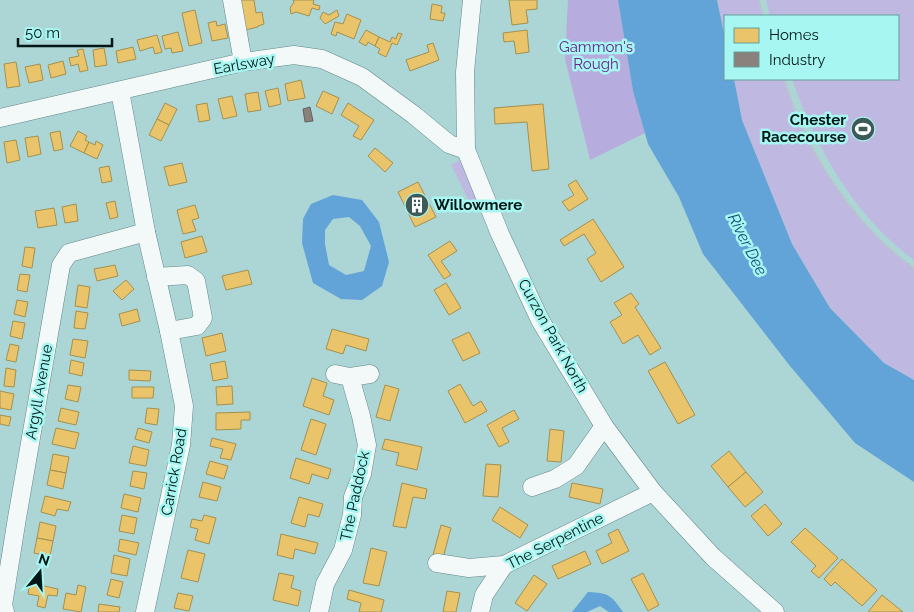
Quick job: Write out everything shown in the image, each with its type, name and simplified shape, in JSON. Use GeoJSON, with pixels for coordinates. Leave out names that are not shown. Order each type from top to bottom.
{"type":"FeatureCollection","features":[{"type":"Feature","properties":{"kind":"street"},"geometry":{"type":"LineString","coordinates":[[232,0],[243,62]]}},
{"type":"Feature","properties":{"kind":"street","name":"Curzon Park North"},"geometry":{"type":"LineString","coordinates":[[472,0],[465,72],[466,150],[500,234],[540,320],[604,426],[653,492],[713,557],[775,612]]}},
{"type":"Feature","properties":{"kind":"street","name":"Earlsway"},"geometry":{"type":"LineString","coordinates":[[0,118],[243,62],[294,55],[322,60],[362,76],[449,144],[466,150]]}},
{"type":"Feature","properties":{"kind":"street","name":"Carrick Road"},"geometry":{"type":"LineString","coordinates":[[120,91],[146,232],[184,406],[181,445],[145,612]]}},
{"type":"Feature","properties":{"kind":"street","name":"Argyll Avenue"},"geometry":{"type":"LineString","coordinates":[[6,612],[3,605],[8,516],[61,264],[69,252],[146,232]]}},
{"type":"Feature","properties":{"kind":"street"},"geometry":{"type":"LineString","coordinates":[[156,277],[188,275],[196,282],[203,318],[197,326],[169,331]]}},
{"type":"Feature","properties":{"kind":"street","name":"The Paddock"},"geometry":{"type":"LineString","coordinates":[[318,612],[325,584],[343,550],[352,515],[353,497],[362,474],[367,445],[361,416],[342,376],[370,374]]}},
{"type":"Feature","properties":{"kind":"street"},"geometry":{"type":"LineString","coordinates":[[532,487],[555,479],[576,466],[604,426]]}},
{"type":"Feature","properties":{"kind":"street","name":"The Serpentine"},"geometry":{"type":"LineString","coordinates":[[480,612],[484,595],[504,565],[653,492]]}},
{"type":"Feature","properties":{"kind":"street"},"geometry":{"type":"LineString","coordinates":[[437,562],[469,568],[504,565]]}},
{"type":"Feature","properties":{"kind":"path"},"geometry":{"type":"LineString","coordinates":[[759,0],[763,15]]}},
{"type":"Feature","properties":{"kind":"path"},"geometry":{"type":"LineString","coordinates":[[784,80],[802,128],[827,173],[857,214],[898,256],[914,268]]}},
{"type":"Feature","properties":{"kind":"shaded area"},"geometry":{"type":"Polygon","coordinates":[[[717,0],[759,0],[763,15],[724,15],[724,33],[717,0]]]}},
{"type":"Feature","properties":{"kind":"shaded area","name":"Chester Racecourse"},"geometry":{"type":"Polygon","coordinates":[[[766,0],[914,0],[914,260],[873,223],[855,202],[825,155],[792,80],[899,80],[899,15],[770,15],[766,0]]]}},
{"type":"Feature","properties":{"kind":"shaded area"},"geometry":{"type":"Polygon","coordinates":[[[734,80],[784,80],[803,129],[836,187],[864,223],[896,254],[914,268],[914,380],[884,363],[830,308],[792,244],[742,120],[734,80]]]}},
{"type":"Feature","properties":{"kind":"shaded area"},"geometry":{"type":"Polygon","coordinates":[[[460,160],[471,172],[484,209],[474,211],[451,165],[460,160]]]}},
{"type":"Feature","properties":{"kind":"green space","name":"Gammon's Rough"},"geometry":{"type":"Polygon","coordinates":[[[568,0],[618,0],[633,91],[645,133],[590,160],[565,59],[568,0]]]}},
{"type":"Feature","properties":{"kind":"water","name":"River Dee"},"geometry":{"type":"Polygon","coordinates":[[[618,0],[717,0],[724,33],[724,80],[734,80],[742,120],[792,244],[830,308],[884,363],[914,380],[914,482],[855,443],[790,366],[703,254],[679,197],[648,144],[633,91],[618,0]]]}},
{"type":"Feature","properties":{"kind":"water"},"geometry":{"type":"Polygon","coordinates":[[[333,195],[362,200],[379,222],[389,262],[382,286],[362,300],[341,299],[313,283],[302,243],[303,219],[311,204],[333,195]],[[349,217],[333,219],[325,230],[325,244],[329,265],[346,275],[364,271],[371,246],[360,226],[349,217]]]}},
{"type":"Feature","properties":{"kind":"water"},"geometry":{"type":"Polygon","coordinates":[[[588,592],[609,596],[623,612],[609,612],[600,606],[587,612],[572,612],[588,592]]]}},
{"type":"Feature","properties":{"kind":"building: Homes"},"geometry":{"type":"Polygon","coordinates":[[[254,0],[256,13],[262,12],[264,24],[245,30],[239,1],[254,0]]]}},
{"type":"Feature","properties":{"kind":"building: Homes"},"geometry":{"type":"Polygon","coordinates":[[[293,0],[314,0],[313,4],[320,6],[319,10],[312,8],[309,16],[296,12],[291,14],[290,8],[294,2],[293,0]]]}},
{"type":"Feature","properties":{"kind":"building: Homes"},"geometry":{"type":"Polygon","coordinates":[[[509,0],[537,0],[537,9],[526,10],[528,23],[512,25],[509,0]]]}},
{"type":"Feature","properties":{"kind":"building: Homes"},"geometry":{"type":"Polygon","coordinates":[[[432,4],[442,6],[441,13],[445,13],[443,21],[430,19],[432,4]]]}},
{"type":"Feature","properties":{"kind":"building: Homes"},"geometry":{"type":"Polygon","coordinates":[[[195,10],[202,43],[189,46],[182,13],[195,10]]]}},
{"type":"Feature","properties":{"kind":"building: Homes"},"geometry":{"type":"Polygon","coordinates":[[[337,10],[339,16],[325,24],[320,18],[323,12],[329,15],[337,10]]]}},
{"type":"Feature","properties":{"kind":"building: Homes"},"geometry":{"type":"Polygon","coordinates":[[[347,14],[361,20],[354,39],[337,32],[336,36],[331,34],[335,22],[343,24],[347,14]]]}},
{"type":"Feature","properties":{"kind":"building: Homes"},"geometry":{"type":"Polygon","coordinates":[[[216,21],[217,26],[225,24],[228,38],[212,41],[208,23],[216,21]]]}},
{"type":"Feature","properties":{"kind":"building: Homes"},"geometry":{"type":"Polygon","coordinates":[[[366,30],[379,37],[375,46],[368,42],[366,46],[359,42],[366,30]]]}},
{"type":"Feature","properties":{"kind":"building: Homes"},"geometry":{"type":"Polygon","coordinates":[[[527,30],[529,52],[516,54],[514,41],[504,42],[503,33],[527,30]]]}},
{"type":"Feature","properties":{"kind":"building: Homes"},"geometry":{"type":"Polygon","coordinates":[[[178,32],[183,51],[172,53],[171,48],[165,49],[162,36],[178,32]]]}},
{"type":"Feature","properties":{"kind":"building: Homes"},"geometry":{"type":"Polygon","coordinates":[[[398,33],[402,34],[397,45],[392,43],[386,57],[378,53],[380,49],[375,46],[379,37],[390,42],[392,37],[396,39],[398,33]]]}},
{"type":"Feature","properties":{"kind":"building: Homes"},"geometry":{"type":"Polygon","coordinates":[[[157,35],[162,52],[155,54],[153,47],[140,51],[137,40],[157,35]]]}},
{"type":"Feature","properties":{"kind":"building: Homes"},"geometry":{"type":"Polygon","coordinates":[[[433,43],[439,60],[410,71],[406,60],[429,52],[427,45],[433,43]]]}},
{"type":"Feature","properties":{"kind":"building: Homes"},"geometry":{"type":"Polygon","coordinates":[[[133,47],[136,59],[118,63],[116,51],[133,47]]]}},
{"type":"Feature","properties":{"kind":"building: Homes"},"geometry":{"type":"Polygon","coordinates":[[[104,48],[107,65],[95,67],[93,50],[104,48]]]}},
{"type":"Feature","properties":{"kind":"building: Homes"},"geometry":{"type":"Polygon","coordinates":[[[83,49],[88,70],[80,72],[78,64],[71,66],[69,58],[79,56],[77,50],[83,49]]]}},
{"type":"Feature","properties":{"kind":"building: Homes"},"geometry":{"type":"Polygon","coordinates":[[[63,61],[66,74],[51,78],[48,65],[63,61]]]}},
{"type":"Feature","properties":{"kind":"building: Homes"},"geometry":{"type":"Polygon","coordinates":[[[16,62],[20,86],[7,88],[4,64],[16,62]]]}},
{"type":"Feature","properties":{"kind":"building: Homes"},"geometry":{"type":"Polygon","coordinates":[[[40,64],[43,80],[29,83],[25,67],[40,64]]]}},
{"type":"Feature","properties":{"kind":"building: Homes"},"geometry":{"type":"Polygon","coordinates":[[[301,80],[305,98],[288,101],[285,84],[301,80]]]}},
{"type":"Feature","properties":{"kind":"building: Homes"},"geometry":{"type":"Polygon","coordinates":[[[278,88],[281,104],[269,107],[265,91],[278,88]]]}},
{"type":"Feature","properties":{"kind":"building: Homes"},"geometry":{"type":"Polygon","coordinates":[[[323,91],[339,98],[332,114],[316,106],[323,91]]]}},
{"type":"Feature","properties":{"kind":"building: Homes"},"geometry":{"type":"Polygon","coordinates":[[[258,92],[261,110],[248,112],[245,94],[258,92]]]}},
{"type":"Feature","properties":{"kind":"building: Homes"},"geometry":{"type":"Polygon","coordinates":[[[232,96],[237,116],[223,119],[218,99],[232,96]]]}},
{"type":"Feature","properties":{"kind":"building: Homes"},"geometry":{"type":"Polygon","coordinates":[[[165,103],[177,109],[169,125],[157,119],[165,103]]]}},
{"type":"Feature","properties":{"kind":"building: Homes"},"geometry":{"type":"Polygon","coordinates":[[[207,103],[210,120],[199,122],[196,105],[207,103]]]}},
{"type":"Feature","properties":{"kind":"building: Homes"},"geometry":{"type":"Polygon","coordinates":[[[348,103],[374,120],[361,140],[353,136],[359,126],[341,115],[348,103]]]}},
{"type":"Feature","properties":{"kind":"building: Homes"},"geometry":{"type":"Polygon","coordinates":[[[543,104],[549,169],[532,171],[527,122],[495,124],[494,108],[543,104]]]}},
{"type":"Feature","properties":{"kind":"building: Homes"},"geometry":{"type":"Polygon","coordinates":[[[157,119],[169,125],[161,141],[149,135],[157,119]]]}},
{"type":"Feature","properties":{"kind":"building: Homes"},"geometry":{"type":"Polygon","coordinates":[[[60,131],[63,149],[54,151],[50,133],[60,131]]]}},
{"type":"Feature","properties":{"kind":"building: Homes"},"geometry":{"type":"Polygon","coordinates":[[[78,131],[87,136],[85,140],[89,142],[84,153],[70,146],[78,131]]]}},
{"type":"Feature","properties":{"kind":"building: Homes"},"geometry":{"type":"Polygon","coordinates":[[[38,136],[41,154],[28,157],[25,138],[38,136]]]}},
{"type":"Feature","properties":{"kind":"building: Homes"},"geometry":{"type":"Polygon","coordinates":[[[16,140],[20,160],[7,163],[4,142],[16,140]]]}},
{"type":"Feature","properties":{"kind":"building: Homes"},"geometry":{"type":"Polygon","coordinates":[[[96,141],[103,145],[97,159],[84,153],[89,142],[95,145],[96,141]]]}},
{"type":"Feature","properties":{"kind":"building: Homes"},"geometry":{"type":"Polygon","coordinates":[[[375,148],[393,163],[385,172],[368,156],[375,148]]]}},
{"type":"Feature","properties":{"kind":"building: Homes"},"geometry":{"type":"Polygon","coordinates":[[[182,163],[187,182],[169,186],[164,167],[182,163]]]}},
{"type":"Feature","properties":{"kind":"building: Homes"},"geometry":{"type":"Polygon","coordinates":[[[109,166],[112,181],[102,183],[99,168],[109,166]]]}},
{"type":"Feature","properties":{"kind":"building: Homes"},"geometry":{"type":"Polygon","coordinates":[[[576,180],[588,199],[569,211],[562,202],[574,195],[568,185],[576,180]]]}},
{"type":"Feature","properties":{"kind":"building: Homes","name":"Willowmere"},"geometry":{"type":"Polygon","coordinates":[[[418,182],[436,217],[415,227],[398,192],[418,182]]]}},
{"type":"Feature","properties":{"kind":"building: Homes"},"geometry":{"type":"Polygon","coordinates":[[[115,201],[118,217],[110,219],[106,203],[115,201]]]}},
{"type":"Feature","properties":{"kind":"building: Homes"},"geometry":{"type":"Polygon","coordinates":[[[76,204],[78,221],[65,223],[62,207],[76,204]]]}},
{"type":"Feature","properties":{"kind":"building: Homes"},"geometry":{"type":"Polygon","coordinates":[[[195,205],[199,218],[192,220],[196,231],[183,234],[177,210],[195,205]]]}},
{"type":"Feature","properties":{"kind":"building: Homes"},"geometry":{"type":"Polygon","coordinates":[[[54,208],[57,225],[38,228],[35,211],[54,208]]]}},
{"type":"Feature","properties":{"kind":"building: Homes"},"geometry":{"type":"Polygon","coordinates":[[[593,219],[624,267],[601,282],[587,259],[596,253],[584,234],[564,246],[560,240],[593,219]]]}},
{"type":"Feature","properties":{"kind":"building: Homes"},"geometry":{"type":"Polygon","coordinates":[[[202,236],[207,252],[185,258],[181,242],[202,236]]]}},
{"type":"Feature","properties":{"kind":"building: Homes"},"geometry":{"type":"Polygon","coordinates":[[[450,241],[457,251],[441,261],[451,275],[444,279],[428,255],[450,241]]]}},
{"type":"Feature","properties":{"kind":"building: Homes"},"geometry":{"type":"Polygon","coordinates":[[[25,247],[35,248],[32,268],[22,266],[25,247]]]}},
{"type":"Feature","properties":{"kind":"building: Homes"},"geometry":{"type":"Polygon","coordinates":[[[115,265],[118,276],[97,281],[94,269],[115,265]]]}},
{"type":"Feature","properties":{"kind":"building: Homes"},"geometry":{"type":"Polygon","coordinates":[[[248,270],[252,284],[226,290],[222,276],[248,270]]]}},
{"type":"Feature","properties":{"kind":"building: Homes"},"geometry":{"type":"Polygon","coordinates":[[[20,274],[30,275],[27,292],[17,290],[20,274]]]}},
{"type":"Feature","properties":{"kind":"building: Homes"},"geometry":{"type":"Polygon","coordinates":[[[126,280],[134,289],[122,300],[113,291],[126,280]]]}},
{"type":"Feature","properties":{"kind":"building: Homes"},"geometry":{"type":"Polygon","coordinates":[[[446,283],[461,308],[449,315],[434,290],[446,283]]]}},
{"type":"Feature","properties":{"kind":"building: Homes"},"geometry":{"type":"Polygon","coordinates":[[[78,285],[90,287],[87,308],[75,306],[78,285]]]}},
{"type":"Feature","properties":{"kind":"building: Homes"},"geometry":{"type":"Polygon","coordinates":[[[631,293],[639,304],[635,307],[661,348],[650,355],[638,335],[623,344],[610,322],[622,315],[614,303],[631,293]]]}},
{"type":"Feature","properties":{"kind":"building: Homes"},"geometry":{"type":"Polygon","coordinates":[[[17,300],[28,302],[25,317],[14,314],[17,300]]]}},
{"type":"Feature","properties":{"kind":"building: Homes"},"geometry":{"type":"Polygon","coordinates":[[[137,309],[140,321],[122,326],[119,314],[137,309]]]}},
{"type":"Feature","properties":{"kind":"building: Homes"},"geometry":{"type":"Polygon","coordinates":[[[76,311],[88,313],[85,329],[74,328],[76,311]]]}},
{"type":"Feature","properties":{"kind":"building: Homes"},"geometry":{"type":"Polygon","coordinates":[[[13,321],[25,323],[22,339],[10,336],[13,321]]]}},
{"type":"Feature","properties":{"kind":"building: Homes"},"geometry":{"type":"Polygon","coordinates":[[[332,329],[369,339],[366,351],[346,345],[343,354],[326,349],[332,329]]]}},
{"type":"Feature","properties":{"kind":"building: Homes"},"geometry":{"type":"Polygon","coordinates":[[[469,332],[480,353],[463,361],[452,340],[469,332]]]}},
{"type":"Feature","properties":{"kind":"building: Homes"},"geometry":{"type":"Polygon","coordinates":[[[222,333],[226,351],[206,356],[202,338],[222,333]]]}},
{"type":"Feature","properties":{"kind":"building: Homes"},"geometry":{"type":"Polygon","coordinates":[[[73,339],[88,341],[85,358],[70,355],[73,339]]]}},
{"type":"Feature","properties":{"kind":"building: Homes"},"geometry":{"type":"Polygon","coordinates":[[[10,344],[19,346],[16,362],[6,360],[10,344]]]}},
{"type":"Feature","properties":{"kind":"building: Homes"},"geometry":{"type":"Polygon","coordinates":[[[71,360],[84,363],[82,376],[69,373],[71,360]]]}},
{"type":"Feature","properties":{"kind":"building: Homes"},"geometry":{"type":"Polygon","coordinates":[[[225,361],[228,378],[213,381],[210,364],[225,361]]]}},
{"type":"Feature","properties":{"kind":"building: Homes"},"geometry":{"type":"Polygon","coordinates":[[[665,362],[695,415],[678,424],[648,371],[665,362]]]}},
{"type":"Feature","properties":{"kind":"building: Homes"},"geometry":{"type":"Polygon","coordinates":[[[6,368],[16,370],[14,387],[4,386],[6,368]]]}},
{"type":"Feature","properties":{"kind":"building: Homes"},"geometry":{"type":"Polygon","coordinates":[[[129,370],[151,371],[150,381],[129,380],[129,370]]]}},
{"type":"Feature","properties":{"kind":"building: Homes"},"geometry":{"type":"Polygon","coordinates":[[[312,378],[327,383],[323,396],[334,400],[329,415],[303,406],[312,378]]]}},
{"type":"Feature","properties":{"kind":"building: Homes"},"geometry":{"type":"Polygon","coordinates":[[[460,384],[473,406],[481,401],[487,411],[465,423],[448,391],[460,384]]]}},
{"type":"Feature","properties":{"kind":"building: Homes"},"geometry":{"type":"Polygon","coordinates":[[[68,385],[81,387],[78,402],[65,399],[68,385]]]}},
{"type":"Feature","properties":{"kind":"building: Homes"},"geometry":{"type":"Polygon","coordinates":[[[385,385],[399,389],[390,421],[376,417],[385,385]]]}},
{"type":"Feature","properties":{"kind":"building: Homes"},"geometry":{"type":"Polygon","coordinates":[[[232,386],[233,404],[217,405],[216,387],[232,386]]]}},
{"type":"Feature","properties":{"kind":"building: Homes"},"geometry":{"type":"Polygon","coordinates":[[[132,387],[154,387],[153,398],[132,398],[132,387]]]}},
{"type":"Feature","properties":{"kind":"building: Homes"},"geometry":{"type":"Polygon","coordinates":[[[0,391],[14,394],[11,410],[0,408],[0,391]]]}},
{"type":"Feature","properties":{"kind":"building: Homes"},"geometry":{"type":"Polygon","coordinates":[[[61,408],[79,412],[76,425],[58,421],[61,408]]]}},
{"type":"Feature","properties":{"kind":"building: Homes"},"geometry":{"type":"Polygon","coordinates":[[[147,408],[159,409],[157,425],[145,423],[147,408]]]}},
{"type":"Feature","properties":{"kind":"building: Homes"},"geometry":{"type":"Polygon","coordinates":[[[514,410],[519,419],[502,428],[509,442],[499,447],[487,425],[514,410]]]}},
{"type":"Feature","properties":{"kind":"building: Homes"},"geometry":{"type":"Polygon","coordinates":[[[250,412],[250,420],[241,420],[241,429],[216,430],[216,413],[250,412]]]}},
{"type":"Feature","properties":{"kind":"building: Homes"},"geometry":{"type":"Polygon","coordinates":[[[0,415],[11,417],[9,426],[0,424],[0,415]]]}},
{"type":"Feature","properties":{"kind":"building: Homes"},"geometry":{"type":"Polygon","coordinates":[[[311,419],[326,424],[316,455],[301,450],[311,419]]]}},
{"type":"Feature","properties":{"kind":"building: Homes"},"geometry":{"type":"Polygon","coordinates":[[[56,428],[79,433],[75,449],[52,444],[56,428]]]}},
{"type":"Feature","properties":{"kind":"building: Homes"},"geometry":{"type":"Polygon","coordinates":[[[138,428],[152,432],[149,443],[135,439],[138,428]]]}},
{"type":"Feature","properties":{"kind":"building: Homes"},"geometry":{"type":"Polygon","coordinates":[[[550,429],[564,431],[561,462],[547,461],[550,429]]]}},
{"type":"Feature","properties":{"kind":"building: Homes"},"geometry":{"type":"Polygon","coordinates":[[[212,438],[236,444],[231,460],[220,458],[223,449],[210,446],[212,438]]]}},
{"type":"Feature","properties":{"kind":"building: Homes"},"geometry":{"type":"Polygon","coordinates":[[[385,439],[422,447],[417,470],[396,465],[399,453],[382,449],[385,439]]]}},
{"type":"Feature","properties":{"kind":"building: Homes"},"geometry":{"type":"Polygon","coordinates":[[[133,446],[149,450],[146,466],[129,463],[133,446]]]}},
{"type":"Feature","properties":{"kind":"building: Homes"},"geometry":{"type":"Polygon","coordinates":[[[729,451],[746,472],[728,487],[711,466],[729,451]]]}},
{"type":"Feature","properties":{"kind":"building: Homes"},"geometry":{"type":"Polygon","coordinates":[[[53,454],[69,457],[66,473],[50,470],[53,454]]]}},
{"type":"Feature","properties":{"kind":"building: Homes"},"geometry":{"type":"Polygon","coordinates":[[[296,458],[331,469],[328,479],[312,474],[309,484],[290,478],[296,458]]]}},
{"type":"Feature","properties":{"kind":"building: Homes"},"geometry":{"type":"Polygon","coordinates":[[[210,461],[228,466],[224,479],[206,474],[210,461]]]}},
{"type":"Feature","properties":{"kind":"building: Homes"},"geometry":{"type":"Polygon","coordinates":[[[486,464],[501,465],[498,497],[483,496],[486,464]]]}},
{"type":"Feature","properties":{"kind":"building: Homes"},"geometry":{"type":"Polygon","coordinates":[[[50,470],[66,473],[63,489],[47,485],[50,470]]]}},
{"type":"Feature","properties":{"kind":"building: Homes"},"geometry":{"type":"Polygon","coordinates":[[[133,471],[147,473],[144,489],[130,486],[133,471]]]}},
{"type":"Feature","properties":{"kind":"building: Homes"},"geometry":{"type":"Polygon","coordinates":[[[746,472],[763,492],[745,507],[728,487],[746,472]]]}},
{"type":"Feature","properties":{"kind":"building: Homes"},"geometry":{"type":"Polygon","coordinates":[[[203,482],[221,487],[217,501],[199,497],[203,482]]]}},
{"type":"Feature","properties":{"kind":"building: Homes"},"geometry":{"type":"Polygon","coordinates":[[[402,483],[427,489],[425,499],[413,497],[406,528],[393,526],[402,483]]]}},
{"type":"Feature","properties":{"kind":"building: Homes"},"geometry":{"type":"Polygon","coordinates":[[[572,483],[603,489],[600,504],[569,497],[572,483]]]}},
{"type":"Feature","properties":{"kind":"building: Homes"},"geometry":{"type":"Polygon","coordinates":[[[124,494],[141,498],[138,512],[121,508],[124,494]]]}},
{"type":"Feature","properties":{"kind":"building: Homes"},"geometry":{"type":"Polygon","coordinates":[[[45,496],[71,502],[68,511],[57,509],[55,516],[41,512],[45,496]]]}},
{"type":"Feature","properties":{"kind":"building: Homes"},"geometry":{"type":"Polygon","coordinates":[[[299,497],[323,504],[319,517],[308,514],[305,527],[291,523],[299,497]]]}},
{"type":"Feature","properties":{"kind":"building: Homes"},"geometry":{"type":"Polygon","coordinates":[[[765,504],[782,524],[768,536],[751,516],[765,504]]]}},
{"type":"Feature","properties":{"kind":"building: Homes"},"geometry":{"type":"Polygon","coordinates":[[[500,507],[528,525],[520,538],[492,520],[500,507]]]}},
{"type":"Feature","properties":{"kind":"building: Homes"},"geometry":{"type":"Polygon","coordinates":[[[122,515],[137,518],[134,534],[119,531],[122,515]]]}},
{"type":"Feature","properties":{"kind":"building: Homes"},"geometry":{"type":"Polygon","coordinates":[[[204,515],[216,518],[209,544],[195,540],[198,529],[190,527],[192,519],[202,521],[204,515]]]}},
{"type":"Feature","properties":{"kind":"building: Homes"},"geometry":{"type":"Polygon","coordinates":[[[40,522],[56,526],[53,541],[37,538],[40,522]]]}},
{"type":"Feature","properties":{"kind":"building: Homes"},"geometry":{"type":"Polygon","coordinates":[[[441,525],[451,528],[443,558],[433,555],[441,525]]]}},
{"type":"Feature","properties":{"kind":"building: Homes"},"geometry":{"type":"Polygon","coordinates":[[[805,528],[838,558],[819,578],[811,571],[816,566],[791,542],[805,528]]]}},
{"type":"Feature","properties":{"kind":"building: Homes"},"geometry":{"type":"Polygon","coordinates":[[[618,529],[629,551],[602,564],[596,551],[612,543],[608,534],[618,529]]]}},
{"type":"Feature","properties":{"kind":"building: Homes"},"geometry":{"type":"Polygon","coordinates":[[[281,534],[318,543],[315,554],[295,549],[293,559],[277,555],[281,534]]]}},
{"type":"Feature","properties":{"kind":"building: Homes"},"geometry":{"type":"Polygon","coordinates":[[[37,538],[53,541],[50,556],[34,553],[37,538]]]}},
{"type":"Feature","properties":{"kind":"building: Homes"},"geometry":{"type":"Polygon","coordinates":[[[120,539],[139,543],[136,555],[118,551],[120,539]]]}},
{"type":"Feature","properties":{"kind":"building: Homes"},"geometry":{"type":"Polygon","coordinates":[[[371,548],[387,552],[379,586],[363,583],[371,548]]]}},
{"type":"Feature","properties":{"kind":"building: Homes"},"geometry":{"type":"Polygon","coordinates":[[[188,550],[205,554],[198,582],[181,578],[188,550]]]}},
{"type":"Feature","properties":{"kind":"building: Homes"},"geometry":{"type":"Polygon","coordinates":[[[585,551],[591,564],[558,579],[552,566],[585,551]]]}},
{"type":"Feature","properties":{"kind":"building: Homes"},"geometry":{"type":"Polygon","coordinates":[[[114,555],[130,559],[127,576],[111,573],[114,555]]]}},
{"type":"Feature","properties":{"kind":"building: Homes"},"geometry":{"type":"Polygon","coordinates":[[[842,559],[877,590],[862,606],[835,582],[831,586],[824,579],[842,559]]]}},
{"type":"Feature","properties":{"kind":"building: Homes"},"geometry":{"type":"Polygon","coordinates":[[[279,573],[294,576],[291,588],[301,591],[298,606],[273,600],[279,573]]]}},
{"type":"Feature","properties":{"kind":"building: Homes"},"geometry":{"type":"Polygon","coordinates":[[[643,573],[659,605],[648,611],[631,579],[643,573]]]}},
{"type":"Feature","properties":{"kind":"building: Homes"},"geometry":{"type":"Polygon","coordinates":[[[534,575],[547,584],[527,611],[515,603],[534,575]]]}},
{"type":"Feature","properties":{"kind":"building: Homes"},"geometry":{"type":"Polygon","coordinates":[[[111,579],[123,582],[119,598],[107,595],[111,579]]]}},
{"type":"Feature","properties":{"kind":"building: Homes"},"geometry":{"type":"Polygon","coordinates":[[[30,583],[58,589],[57,596],[48,595],[45,608],[37,606],[39,596],[28,594],[30,583]]]}},
{"type":"Feature","properties":{"kind":"building: Homes"},"geometry":{"type":"Polygon","coordinates":[[[78,585],[86,587],[81,612],[63,609],[66,593],[76,595],[78,585]]]}},
{"type":"Feature","properties":{"kind":"building: Homes"},"geometry":{"type":"Polygon","coordinates":[[[349,590],[384,600],[381,612],[359,612],[361,603],[347,599],[349,590]]]}},
{"type":"Feature","properties":{"kind":"building: Homes"},"geometry":{"type":"Polygon","coordinates":[[[447,591],[460,593],[456,612],[443,612],[447,591]]]}},
{"type":"Feature","properties":{"kind":"building: Homes"},"geometry":{"type":"Polygon","coordinates":[[[178,593],[193,596],[189,611],[174,608],[178,593]]]}},
{"type":"Feature","properties":{"kind":"building: Homes"},"geometry":{"type":"Polygon","coordinates":[[[882,595],[903,612],[868,612],[882,595]]]}},
{"type":"Feature","properties":{"kind":"building: Homes"},"geometry":{"type":"Polygon","coordinates":[[[99,604],[120,607],[119,612],[98,612],[99,604]]]}},
{"type":"Feature","properties":{"kind":"building: Industry"},"geometry":{"type":"Polygon","coordinates":[[[310,107],[313,121],[305,122],[303,109],[310,107]]]}},
{"type":"Feature","properties":{"kind":"place","name":"Chester Racecourse"},"geometry":{"type":"Point","coordinates":[863,129]}},
{"type":"Feature","properties":{"kind":"place","name":"Willowmere"},"geometry":{"type":"Point","coordinates":[417,205]}}]}
